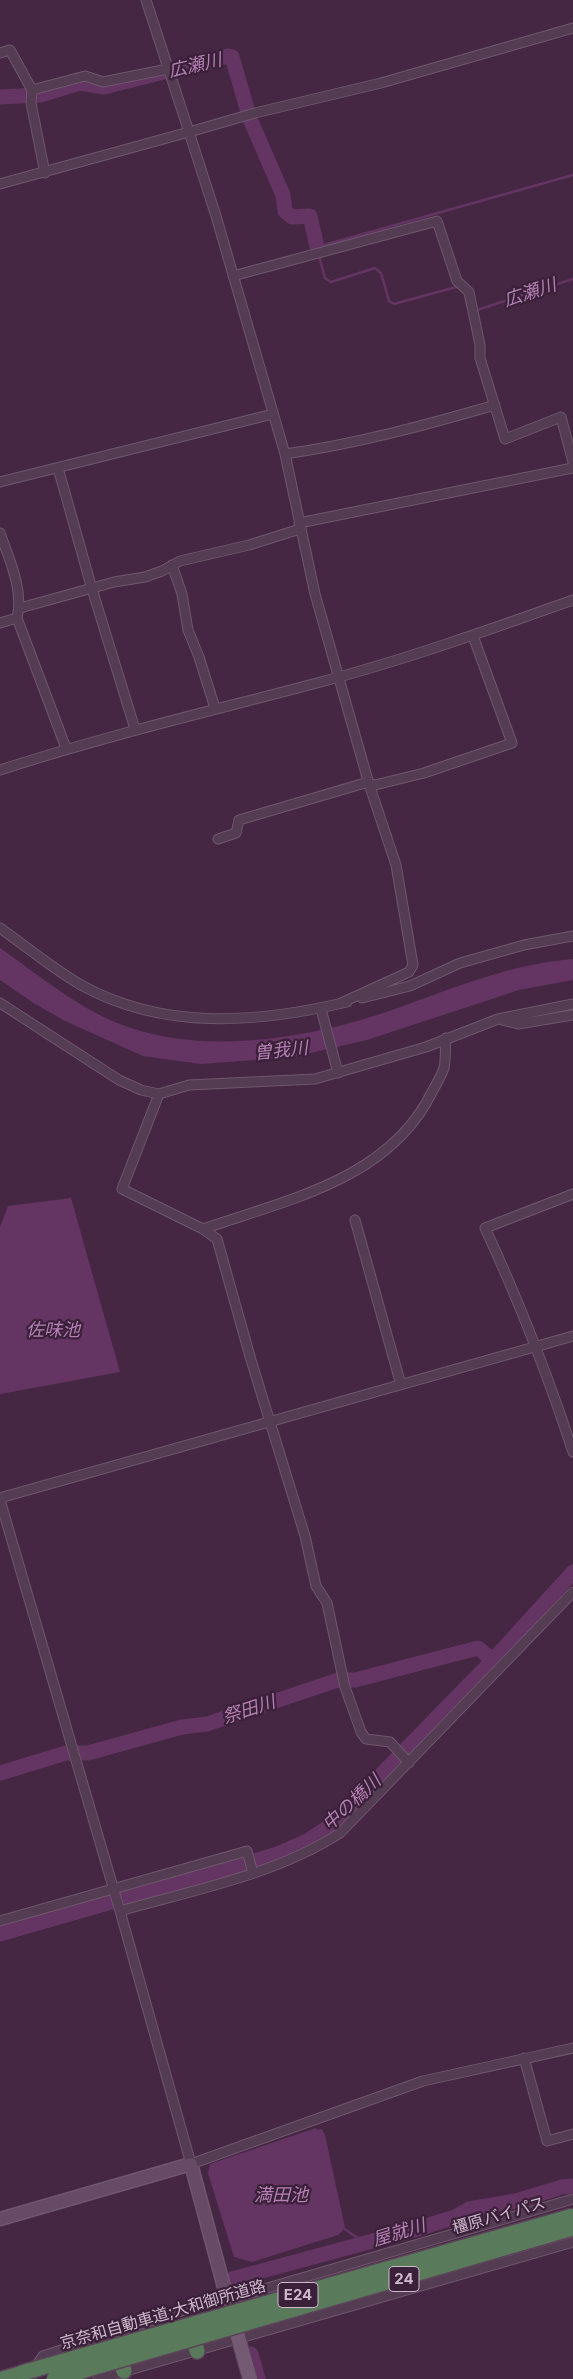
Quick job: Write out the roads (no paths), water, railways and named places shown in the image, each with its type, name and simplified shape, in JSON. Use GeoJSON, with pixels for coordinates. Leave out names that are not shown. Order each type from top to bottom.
{"type":"FeatureCollection","features":[{"type":"Feature","properties":{"kind":"highway","name":"橿原バイパス"},"geometry":{"type":"LineString","coordinates":[[27,2372],[573,2214]]}},
{"type":"Feature","properties":{"kind":"highway","name":"京奈和自動車道;大和御所道路"},"geometry":{"type":"LineString","coordinates":[[27,2372],[573,2214]]}},
{"type":"Feature","properties":{"kind":"highway","name":"京奈和自動車道;大和御所道路"},"geometry":{"type":"LineString","coordinates":[[54,2379],[573,2229]]}},
{"type":"Feature","properties":{"kind":"highway","name":"24"},"geometry":{"type":"LineString","coordinates":[[61,2379],[122,2366],[237,2334],[573,2229]]}},
{"type":"Feature","properties":{"kind":"highway","name":"E24"},"geometry":{"type":"LineString","coordinates":[[2,2379],[27,2372]]}},
{"type":"Feature","properties":{"kind":"main road"},"geometry":{"type":"LineString","coordinates":[[231,2313],[250,2379]]}},
{"type":"Feature","properties":{"kind":"street"},"geometry":{"type":"LineString","coordinates":[[0,928],[80,984],[144,1011],[170,1017],[193,1019],[230,1018],[321,1012],[409,972],[413,965],[396,865],[369,784],[340,676],[315,594],[285,454],[189,132],[146,0]]}},
{"type":"Feature","properties":{"kind":"street"},"geometry":{"type":"LineString","coordinates":[[0,184],[251,114],[381,83],[573,28]]}},
{"type":"Feature","properties":{"kind":"street"},"geometry":{"type":"LineString","coordinates":[[0,53],[10,50],[32,90],[31,103],[45,173]]}},
{"type":"Feature","properties":{"kind":"street"},"geometry":{"type":"LineString","coordinates":[[32,90],[86,76],[103,82],[168,69]]}},
{"type":"Feature","properties":{"kind":"street"},"geometry":{"type":"LineString","coordinates":[[233,276],[437,221],[457,280],[469,292],[480,358],[505,439],[561,417],[573,462]]}},
{"type":"Feature","properties":{"kind":"street"},"geometry":{"type":"LineString","coordinates":[[285,454],[328,448],[440,421],[495,405]]}},
{"type":"Feature","properties":{"kind":"street"},"geometry":{"type":"LineString","coordinates":[[0,482],[273,414]]}},
{"type":"Feature","properties":{"kind":"street"},"geometry":{"type":"LineString","coordinates":[[58,468],[92,589],[135,729]]}},
{"type":"Feature","properties":{"kind":"street"},"geometry":{"type":"LineString","coordinates":[[20,608],[145,577],[162,571],[172,564],[249,546],[299,526],[573,468]]}},
{"type":"Feature","properties":{"kind":"street"},"geometry":{"type":"LineString","coordinates":[[0,533],[12,566],[20,608],[17,618],[66,748]]}},
{"type":"Feature","properties":{"kind":"street"},"geometry":{"type":"LineString","coordinates":[[172,564],[182,594],[188,630],[199,657],[215,708]]}},
{"type":"Feature","properties":{"kind":"street"},"geometry":{"type":"LineString","coordinates":[[0,770],[66,748],[340,676],[474,636],[573,600]]}},
{"type":"Feature","properties":{"kind":"street"},"geometry":{"type":"LineString","coordinates":[[0,623],[17,618]]}},
{"type":"Feature","properties":{"kind":"street"},"geometry":{"type":"LineString","coordinates":[[218,839],[236,833],[240,820],[369,784],[375,786],[424,773],[512,742],[474,636]]}},
{"type":"Feature","properties":{"kind":"street"},"geometry":{"type":"LineString","coordinates":[[341,1003],[410,986],[460,963],[524,945],[573,936]]}},
{"type":"Feature","properties":{"kind":"street"},"geometry":{"type":"LineString","coordinates":[[0,1003],[119,1080],[141,1090],[159,1094],[189,1085],[278,1083],[315,1079],[337,1070],[426,1047],[498,1019],[573,1004]]}},
{"type":"Feature","properties":{"kind":"street"},"geometry":{"type":"LineString","coordinates":[[321,1012],[337,1070]]}},
{"type":"Feature","properties":{"kind":"street"},"geometry":{"type":"LineString","coordinates":[[498,1019],[518,1024],[573,1016]]}},
{"type":"Feature","properties":{"kind":"street"},"geometry":{"type":"LineString","coordinates":[[203,1229],[305,1194],[336,1181],[394,1145],[423,1110],[444,1068],[446,1038]]}},
{"type":"Feature","properties":{"kind":"street"},"geometry":{"type":"LineString","coordinates":[[159,1094],[122,1189],[203,1229],[217,1239],[305,1536],[316,1586],[327,1603],[345,1687],[360,1732],[366,1739],[390,1742],[408,1763]]}},
{"type":"Feature","properties":{"kind":"street"},"geometry":{"type":"LineString","coordinates":[[573,1194],[486,1228],[514,1290],[553,1390],[573,1452]]}},
{"type":"Feature","properties":{"kind":"street"},"geometry":{"type":"LineString","coordinates":[[355,1220],[401,1385]]}},
{"type":"Feature","properties":{"kind":"street"},"geometry":{"type":"LineString","coordinates":[[231,2313],[120,1910],[0,1499],[573,1336]]}},
{"type":"Feature","properties":{"kind":"street"},"geometry":{"type":"LineString","coordinates":[[120,1910],[253,1871],[299,1855],[340,1833],[573,1592]]}},
{"type":"Feature","properties":{"kind":"street"},"geometry":{"type":"LineString","coordinates":[[0,1921],[247,1852],[253,1871]]}},
{"type":"Feature","properties":{"kind":"street"},"geometry":{"type":"LineString","coordinates":[[0,2219],[191,2164],[423,2080],[573,2048]]}},
{"type":"Feature","properties":{"kind":"street"},"geometry":{"type":"LineString","coordinates":[[524,2058],[546,2141],[573,2134]]}},
{"type":"Feature","properties":{"kind":"street"},"geometry":{"type":"LineString","coordinates":[[27,2372],[44,2356],[145,2321],[226,2298],[233,2298],[573,2200]]}},
{"type":"Feature","properties":{"kind":"street"},"geometry":{"type":"LineString","coordinates":[[237,2334],[573,2242]]}},
{"type":"Feature","properties":{"kind":"street"},"geometry":{"type":"LineString","coordinates":[[98,2379],[122,2366]]}},
{"type":"Feature","properties":{"kind":"water","name":"曽我川"},"geometry":{"type":"Polygon","coordinates":[[[0,948],[61,992],[94,1012],[128,1027],[160,1036],[193,1040],[263,1039],[331,1028],[395,1009],[505,971],[550,962],[573,959],[573,980],[519,990],[367,1040],[293,1057],[201,1064],[143,1056],[65,1021],[32,1002],[0,980],[0,948]]]}},
{"type":"Feature","properties":{"kind":"water","name":"佐味池"},"geometry":{"type":"Polygon","coordinates":[[[71,1198],[120,1372],[0,1394],[0,1227],[8,1206],[71,1198]]]}},
{"type":"Feature","properties":{"kind":"water","name":"満田池"},"geometry":{"type":"Polygon","coordinates":[[[316,2128],[317,2130],[322,2129],[325,2135],[345,2228],[338,2235],[252,2262],[234,2257],[208,2173],[210,2164],[316,2128]]]}},
{"type":"Feature","properties":{"kind":"waterway","name":"広瀬川"},"geometry":{"type":"LineString","coordinates":[[0,97],[40,95],[80,83],[104,87],[228,56],[232,57],[250,119],[283,195],[285,211],[292,217],[310,216],[317,247]]}},
{"type":"Feature","properties":{"kind":"waterway","name":"広瀬川"},"geometry":{"type":"LineString","coordinates":[[318,251],[317,247],[573,175]]}},
{"type":"Feature","properties":{"kind":"waterway","name":"広瀬川"},"geometry":{"type":"LineString","coordinates":[[319,256],[325,278],[331,282],[375,268],[381,273],[389,301],[394,304],[456,287],[459,288]]}},
{"type":"Feature","properties":{"kind":"waterway","name":"広瀬川"},"geometry":{"type":"LineString","coordinates":[[464,291],[468,309],[477,310],[573,279]]}},
{"type":"Feature","properties":{"kind":"waterway","name":"中の橋川"},"geometry":{"type":"LineString","coordinates":[[0,1934],[275,1855],[309,1840],[333,1824],[493,1660],[573,1572]]}},
{"type":"Feature","properties":{"kind":"waterway","name":"祭田川"},"geometry":{"type":"LineString","coordinates":[[0,1773],[66,1753],[88,1753],[182,1727],[207,1724],[338,1680],[355,1680],[478,1648],[493,1660]]}},
{"type":"Feature","properties":{"kind":"waterway","name":"屋就川"},"geometry":{"type":"LineString","coordinates":[[233,2285],[232,2279],[417,2229],[455,2217],[469,2209],[516,2201],[562,2187],[573,2186]]}},
{"type":"Feature","properties":{"kind":"waterway"},"geometry":{"type":"LineString","coordinates":[[343,2228],[365,2243]]}},
{"type":"Feature","properties":{"kind":"waterway","name":"屋就川"},"geometry":{"type":"LineString","coordinates":[[251,2354],[258,2379]]}}]}
